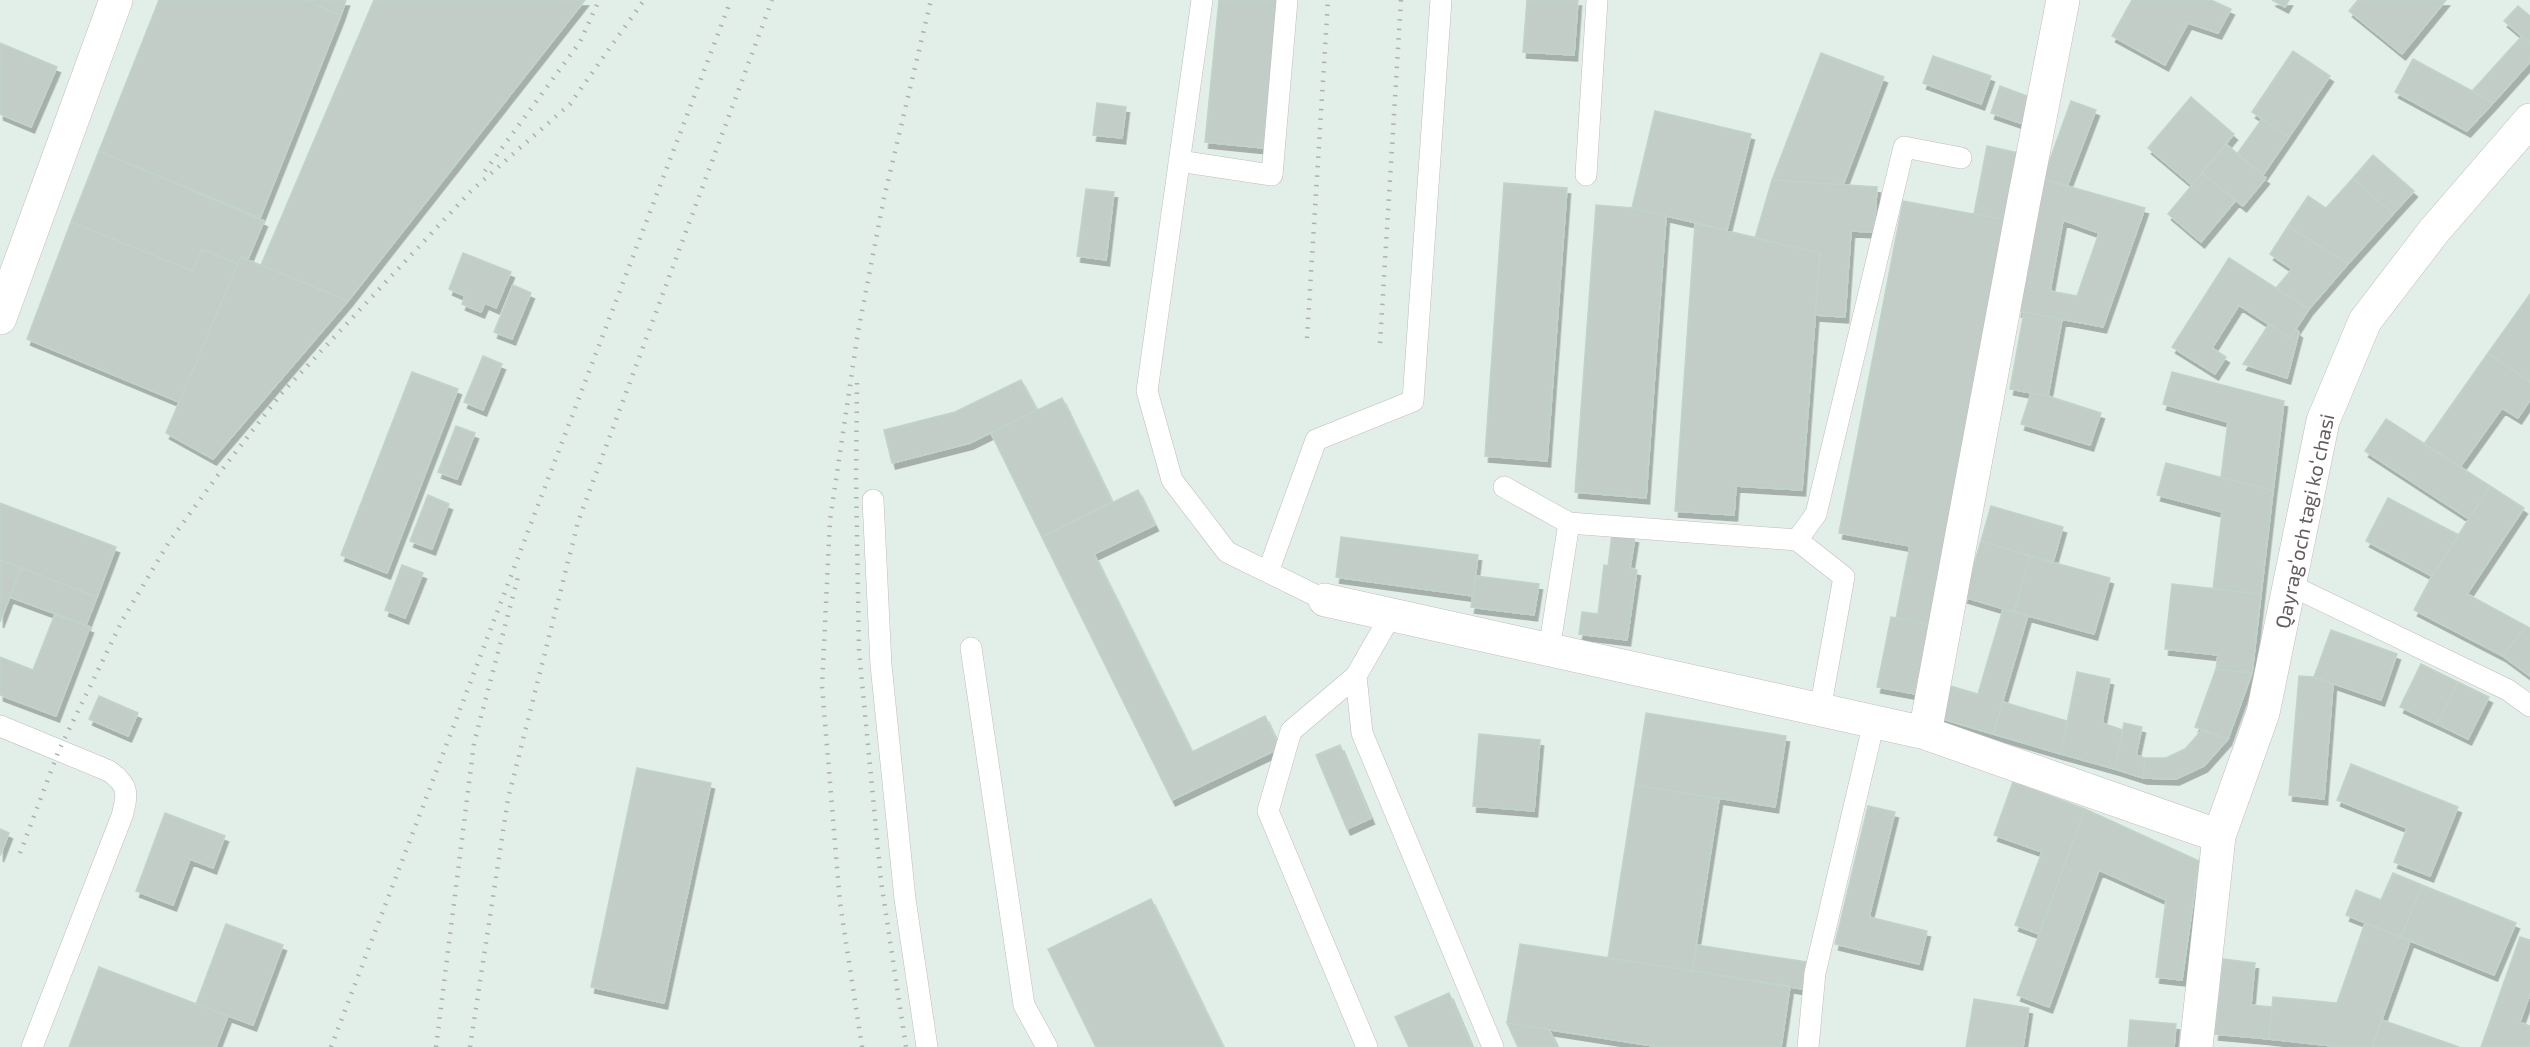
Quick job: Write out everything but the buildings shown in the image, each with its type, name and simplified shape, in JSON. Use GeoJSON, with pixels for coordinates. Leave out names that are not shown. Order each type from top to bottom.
{"type":"FeatureCollection","features":[{"type":"Feature","properties":{"kind":"street"},"geometry":{"type":"LineString","coordinates":[[0,318],[116,0]]}},
{"type":"Feature","properties":{"kind":"street"},"geometry":{"type":"LineString","coordinates":[[1924,733],[2063,0]]}},
{"type":"Feature","properties":{"kind":"street","name":"Qayragʻoch tagi koʻchasi"},"geometry":{"type":"LineString","coordinates":[[2196,1047],[2219,836],[2263,713],[2323,421],[2365,321],[2434,231],[2530,120]]}},
{"type":"Feature","properties":{"kind":"street"},"geometry":{"type":"LineString","coordinates":[[1325,600],[1924,733],[2219,836]]}},
{"type":"Feature","properties":{"kind":"lane"},"geometry":{"type":"LineString","coordinates":[[1202,0],[1147,392],[1172,480],[1227,552],[1325,600]]}},
{"type":"Feature","properties":{"kind":"lane"},"geometry":{"type":"LineString","coordinates":[[1179,161],[1272,176],[1287,0]]}},
{"type":"Feature","properties":{"kind":"lane"},"geometry":{"type":"LineString","coordinates":[[1268,572],[1316,440],[1413,401],[1441,0]]}},
{"type":"Feature","properties":{"kind":"lane"},"geometry":{"type":"LineString","coordinates":[[1586,175],[1597,0]]}},
{"type":"Feature","properties":{"kind":"lane"},"geometry":{"type":"LineString","coordinates":[[1797,540],[1816,514],[1904,147],[1961,158]]}},
{"type":"Feature","properties":{"kind":"lane"},"geometry":{"type":"LineString","coordinates":[[1504,487],[1569,523],[1797,540],[1844,578],[1820,710]]}},
{"type":"Feature","properties":{"kind":"lane"},"geometry":{"type":"LineString","coordinates":[[873,500],[881,665],[905,899],[927,1047]]}},
{"type":"Feature","properties":{"kind":"lane"},"geometry":{"type":"LineString","coordinates":[[1549,650],[1569,523]]}},
{"type":"Feature","properties":{"kind":"lane"},"geometry":{"type":"LineString","coordinates":[[2290,585],[2508,690],[2530,706]]}},
{"type":"Feature","properties":{"kind":"lane"},"geometry":{"type":"LineString","coordinates":[[1367,1047],[1268,811],[1291,731],[1356,676],[1391,615]]}},
{"type":"Feature","properties":{"kind":"lane"},"geometry":{"type":"LineString","coordinates":[[971,648],[1024,1005],[1047,1047]]}},
{"type":"Feature","properties":{"kind":"lane"},"geometry":{"type":"LineString","coordinates":[[1356,676],[1362,733],[1493,1047]]}},
{"type":"Feature","properties":{"kind":"lane"},"geometry":{"type":"LineString","coordinates":[[1808,1047],[1815,973],[1874,722]]}},
{"type":"Feature","properties":{"kind":"lane"},"geometry":{"type":"LineString","coordinates":[[0,726],[109,771],[120,779],[126,790],[122,816],[32,1047]]}},
{"type":"Feature","properties":{"kind":"railway"},"geometry":{"type":"LineString","coordinates":[[485,171],[580,42],[599,0]]}},
{"type":"Feature","properties":{"kind":"railway"},"geometry":{"type":"LineString","coordinates":[[20,853],[59,750],[123,619],[169,542],[218,475],[281,394],[471,191],[570,104],[644,0]]}},
{"type":"Feature","properties":{"kind":"railway"},"geometry":{"type":"LineString","coordinates":[[331,1047],[731,0]]}},
{"type":"Feature","properties":{"kind":"railway"},"geometry":{"type":"LineString","coordinates":[[470,1047],[508,799],[578,522],[772,0]]}},
{"type":"Feature","properties":{"kind":"railway"},"geometry":{"type":"LineString","coordinates":[[862,1047],[840,903],[822,686],[830,520],[858,332],[884,198],[931,0]]}},
{"type":"Feature","properties":{"kind":"railway"},"geometry":{"type":"LineString","coordinates":[[1307,338],[1328,0]]}},
{"type":"Feature","properties":{"kind":"railway"},"geometry":{"type":"LineString","coordinates":[[1380,343],[1401,0]]}},
{"type":"Feature","properties":{"kind":"railway"},"geometry":{"type":"LineString","coordinates":[[857,383],[859,651],[881,881],[906,1047]]}},
{"type":"Feature","properties":{"kind":"railway"},"geometry":{"type":"LineString","coordinates":[[436,1047],[474,743],[518,577]]}}]}
